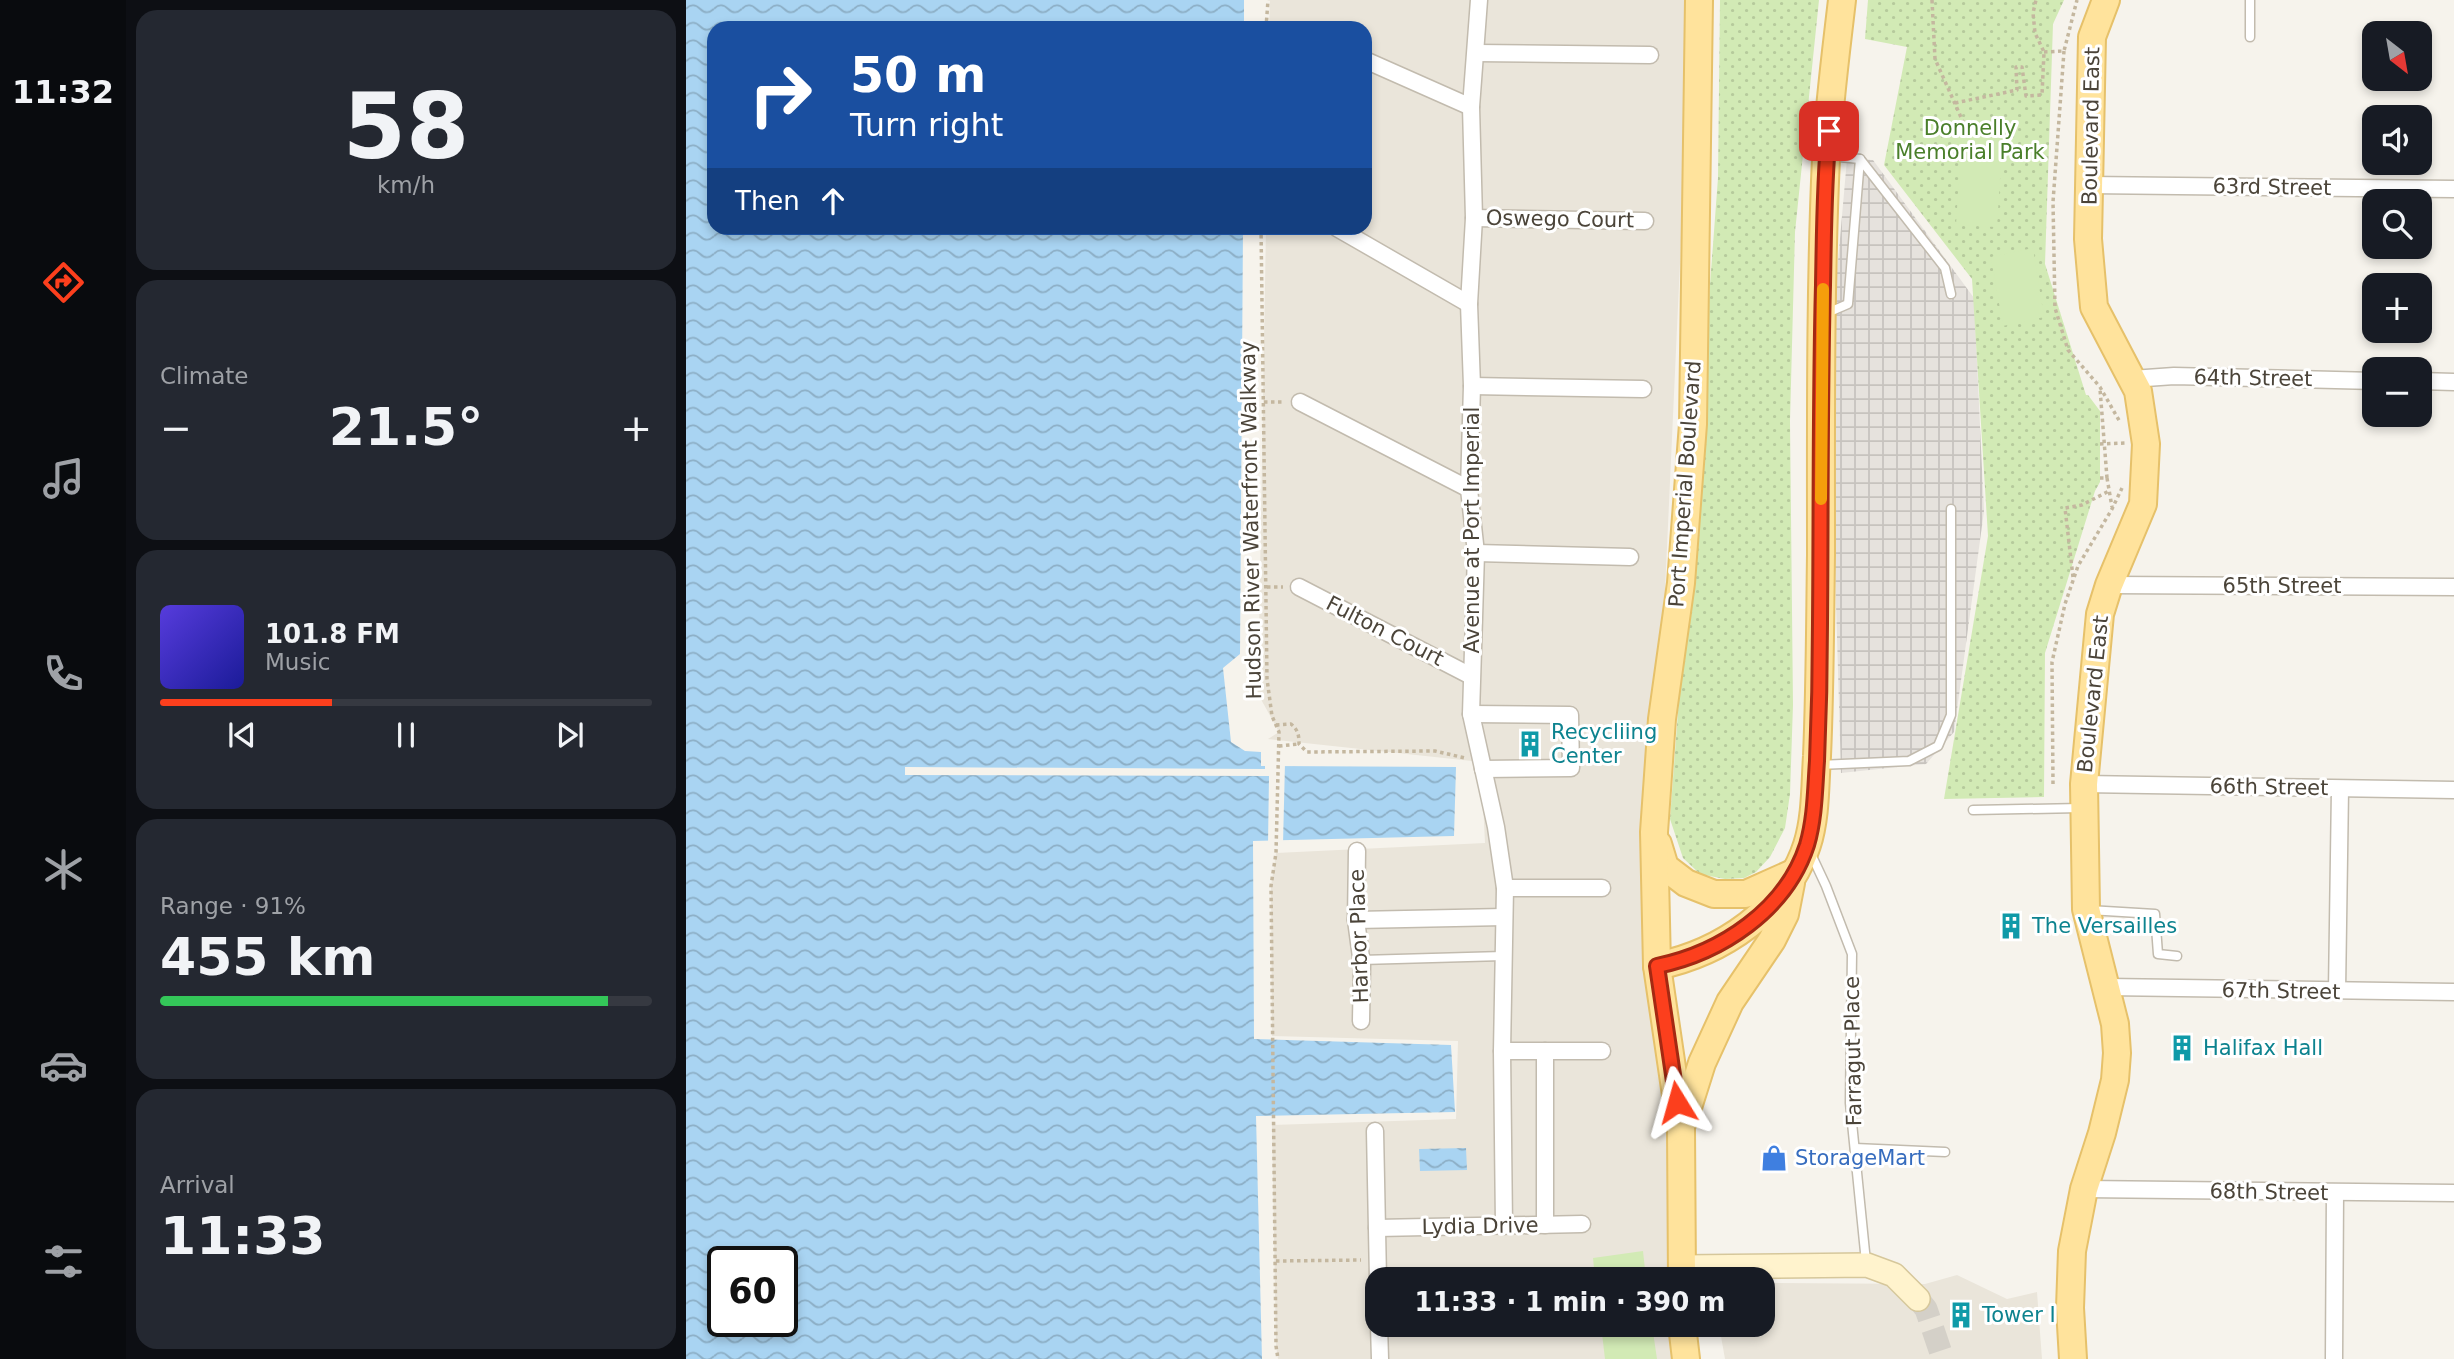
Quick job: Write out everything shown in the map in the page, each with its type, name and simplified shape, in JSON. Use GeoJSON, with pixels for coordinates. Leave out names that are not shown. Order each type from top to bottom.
{"type":"FeatureCollection","features":[{"type":"Feature","properties":{"kind":"main road","name":"Port Imperial Boulevard"},"geometry":{"type":"LineString","coordinates":[[1681,1129],[1657,966],[1654,832],[1662,719],[1681,583],[1693,424],[1699,0]]}},
{"type":"Feature","properties":{"kind":"main road"},"geometry":{"type":"LineString","coordinates":[[1657,966],[1679,961],[1716,945],[1763,913],[1782,892],[1807,845],[1816,792],[1820,690],[1822,315],[1826,156],[1842,0]]}},
{"type":"Feature","properties":{"kind":"main road","name":"Boulevard East"},"geometry":{"type":"LineString","coordinates":[[2073,1359],[2070,1308],[2072,1251],[2084,1189],[2115,1080],[2117,1052],[2115,1024],[2087,909],[2084,796],[2100,614],[2109,585],[2143,504],[2146,444],[2138,391],[2094,307],[2088,239],[2092,37],[2106,0]]}},
{"type":"Feature","properties":{"kind":"main road"},"geometry":{"type":"LineString","coordinates":[[1654,832],[1665,867],[1686,883],[1714,894],[1746,894],[1793,873]]}},
{"type":"Feature","properties":{"kind":"main road"},"geometry":{"type":"LineString","coordinates":[[1682,1267],[1681,1129],[1702,1063],[1730,1002],[1772,940],[1785,914],[1793,873]]}},
{"type":"Feature","properties":{"kind":"main road"},"geometry":{"type":"LineString","coordinates":[[1683,1337],[1686,1359]]}},
{"type":"Feature","properties":{"kind":"street","name":"Avenue at Port Imperial"},"geometry":{"type":"LineString","coordinates":[[1479,0],[1471,107],[1474,218],[1469,304],[1472,386],[1469,489],[1476,553],[1471,714],[1496,827],[1505,888],[1502,1051],[1504,1226]]}},
{"type":"Feature","properties":{"kind":"street"},"geometry":{"type":"LineString","coordinates":[[1476,53],[1650,55]]}},
{"type":"Feature","properties":{"kind":"street"},"geometry":{"type":"LineString","coordinates":[[1372,63],[1471,107]]}},
{"type":"Feature","properties":{"kind":"street","name":"63rd Street"},"geometry":{"type":"LineString","coordinates":[[2089,185],[2454,189]]}},
{"type":"Feature","properties":{"kind":"street","name":"Oswego Court"},"geometry":{"type":"LineString","coordinates":[[1474,218],[1645,221]]}},
{"type":"Feature","properties":{"kind":"street"},"geometry":{"type":"LineString","coordinates":[[1349,235],[1469,304]]}},
{"type":"Feature","properties":{"kind":"street","name":"64th Street"},"geometry":{"type":"LineString","coordinates":[[2132,379],[2174,376],[2362,381]]}},
{"type":"Feature","properties":{"kind":"street"},"geometry":{"type":"LineString","coordinates":[[2432,382],[2454,382]]}},
{"type":"Feature","properties":{"kind":"street"},"geometry":{"type":"LineString","coordinates":[[1472,386],[1643,389]]}},
{"type":"Feature","properties":{"kind":"street"},"geometry":{"type":"LineString","coordinates":[[1300,402],[1469,489]]}},
{"type":"Feature","properties":{"kind":"street"},"geometry":{"type":"LineString","coordinates":[[1476,553],[1630,557]]}},
{"type":"Feature","properties":{"kind":"street","name":"65th Street"},"geometry":{"type":"LineString","coordinates":[[2109,585],[2454,587]]}},
{"type":"Feature","properties":{"kind":"street","name":"Fulton Court"},"geometry":{"type":"LineString","coordinates":[[1299,587],[1471,676]]}},
{"type":"Feature","properties":{"kind":"street"},"geometry":{"type":"LineString","coordinates":[[1471,714],[1570,715],[1571,768],[1481,763]]}},
{"type":"Feature","properties":{"kind":"street"},"geometry":{"type":"LineString","coordinates":[[2337,991],[2340,789]]}},
{"type":"Feature","properties":{"kind":"street","name":"66th Street"},"geometry":{"type":"LineString","coordinates":[[2084,796],[2340,789],[2454,790]]}},
{"type":"Feature","properties":{"kind":"street","name":"Harbor Place"},"geometry":{"type":"LineString","coordinates":[[1357,851],[1356,920],[1361,960],[1362,1021]]}},
{"type":"Feature","properties":{"kind":"street"},"geometry":{"type":"LineString","coordinates":[[1505,888],[1602,888]]}},
{"type":"Feature","properties":{"kind":"street"},"geometry":{"type":"LineString","coordinates":[[1356,920],[1504,917]]}},
{"type":"Feature","properties":{"kind":"street","name":"67th Street"},"geometry":{"type":"LineString","coordinates":[[2107,988],[2454,992]]}},
{"type":"Feature","properties":{"kind":"street"},"geometry":{"type":"LineString","coordinates":[[1502,1051],[1602,1051]]}},
{"type":"Feature","properties":{"kind":"street"},"geometry":{"type":"LineString","coordinates":[[1545,1051],[1545,1225]]}},
{"type":"Feature","properties":{"kind":"street"},"geometry":{"type":"LineString","coordinates":[[1375,1131],[1378,1267]]}},
{"type":"Feature","properties":{"kind":"street","name":"68th Street"},"geometry":{"type":"LineString","coordinates":[[2084,1189],[2454,1193]]}},
{"type":"Feature","properties":{"kind":"street"},"geometry":{"type":"LineString","coordinates":[[2334,1359],[2335,1193]]}},
{"type":"Feature","properties":{"kind":"street","name":"Lydia Drive"},"geometry":{"type":"LineString","coordinates":[[1377,1228],[1582,1224]]}},
{"type":"Feature","properties":{"kind":"street"},"geometry":{"type":"LineString","coordinates":[[1775,1269],[1867,1265],[1894,1275],[1918,1299]]}},
{"type":"Feature","properties":{"kind":"street"},"geometry":{"type":"LineString","coordinates":[[1379,1337],[1380,1359]]}},
{"type":"Feature","properties":{"kind":"lane"},"geometry":{"type":"LineString","coordinates":[[2249,0],[2250,37]]}},
{"type":"Feature","properties":{"kind":"lane"},"geometry":{"type":"LineString","coordinates":[[1826,156],[1860,159],[1945,268],[1951,294]]}},
{"type":"Feature","properties":{"kind":"lane"},"geometry":{"type":"LineString","coordinates":[[1822,315],[1848,304],[1860,159]]}},
{"type":"Feature","properties":{"kind":"lane"},"geometry":{"type":"LineString","coordinates":[[1816,765],[1909,761],[1938,746],[1951,715],[1951,509]]}},
{"type":"Feature","properties":{"kind":"lane"},"geometry":{"type":"LineString","coordinates":[[1973,810],[2084,796]]}},
{"type":"Feature","properties":{"kind":"lane","name":"Farragut Place"},"geometry":{"type":"LineString","coordinates":[[1807,845],[1852,954],[1850,1102],[1867,1265]]}},
{"type":"Feature","properties":{"kind":"lane"},"geometry":{"type":"LineString","coordinates":[[2087,909],[2155,914],[2158,954],[2176,956]]}},
{"type":"Feature","properties":{"kind":"lane"},"geometry":{"type":"LineString","coordinates":[[1361,960],[1503,956]]}},
{"type":"Feature","properties":{"kind":"lane"},"geometry":{"type":"LineString","coordinates":[[1855,1149],[1945,1152]]}},
{"type":"Feature","properties":{"kind":"path"},"geometry":{"type":"LineString","coordinates":[[1266,21],[1268,0]]}},
{"type":"Feature","properties":{"kind":"path"},"geometry":{"type":"LineString","coordinates":[[1932,0],[1935,59],[1964,124]]}},
{"type":"Feature","properties":{"kind":"path"},"geometry":{"type":"LineString","coordinates":[[1955,103],[2017,90],[2016,67],[2022,67],[2026,96],[2042,95],[2044,52],[2035,33],[2036,0]]}},
{"type":"Feature","properties":{"kind":"path"},"geometry":{"type":"LineString","coordinates":[[2077,0],[2064,51],[2053,202],[2055,308],[2068,350],[2100,387],[2122,425]]}},
{"type":"Feature","properties":{"kind":"path"},"geometry":{"type":"LineString","coordinates":[[2044,52],[2064,51]]}},
{"type":"Feature","properties":{"kind":"path","name":"Hudson River Waterfront Walkway"},"geometry":{"type":"LineString","coordinates":[[1261,235],[1267,679],[1272,716],[1279,732],[1276,853],[1271,886],[1272,1125],[1276,1261]]}},
{"type":"Feature","properties":{"kind":"path"},"geometry":{"type":"LineString","coordinates":[[2100,387],[2102,444],[2112,509]]}},
{"type":"Feature","properties":{"kind":"path"},"geometry":{"type":"LineString","coordinates":[[2102,444],[2124,443],[2123,434]]}},
{"type":"Feature","properties":{"kind":"path"},"geometry":{"type":"LineString","coordinates":[[2101,478],[2106,478]]}},
{"type":"Feature","properties":{"kind":"path"},"geometry":{"type":"LineString","coordinates":[[2053,784],[2052,662],[2065,604],[2078,566],[2112,509],[2124,482]]}},
{"type":"Feature","properties":{"kind":"path"},"geometry":{"type":"LineString","coordinates":[[2073,581],[2065,508],[2082,505],[2109,491]]}},
{"type":"Feature","properties":{"kind":"path"},"geometry":{"type":"LineString","coordinates":[[1276,725],[1290,724],[1295,728],[1299,735],[1299,744],[1307,752],[1435,751],[1481,763]]}},
{"type":"Feature","properties":{"kind":"path"},"geometry":{"type":"LineString","coordinates":[[1279,746],[1299,744]]}},
{"type":"Feature","properties":{"kind":"path"},"geometry":{"type":"LineString","coordinates":[[1278,1359],[1276,1261],[1378,1259]]}},
{"type":"Feature","properties":{"kind":"shaded area"},"geometry":{"type":"Polygon","coordinates":[[[1270,0],[1692,0],[1654,832],[1682,1267],[1365,1267],[1365,1337],[1689,1337],[1692,1359],[1278,1359],[1272,1125],[1456,1119],[1458,1041],[1272,1036],[1271,886],[1276,853],[1485,843],[1481,762],[1268,739],[1279,732],[1258,694],[1266,235],[1372,235],[1372,21],[1269,21],[1270,0]]]}},
{"type":"Feature","properties":{"kind":"shaded area"},"geometry":{"type":"Polygon","coordinates":[[[1847,159],[1873,160],[1974,298],[1984,511],[1954,732],[1926,764],[1841,773],[1829,364],[1847,159]]]}},
{"type":"Feature","properties":{"kind":"shaded area"},"geometry":{"type":"Polygon","coordinates":[[[1957,1275],[2007,1299],[2037,1292],[2042,1359],[1725,1359],[1721,1337],[1775,1337],[1775,1283],[1925,1284],[1957,1275]]]}},
{"type":"Feature","properties":{"kind":"green space"},"geometry":{"type":"Polygon","coordinates":[[[1720,0],[1819,0],[1795,232],[1790,421],[1793,705],[1790,794],[1785,828],[1770,857],[1756,872],[1744,878],[1725,879],[1700,874],[1683,858],[1670,819],[1718,178],[1720,0]]]}},
{"type":"Feature","properties":{"kind":"green space","name":"Donnelly Memorial Park"},"geometry":{"type":"Polygon","coordinates":[[[1868,0],[2064,0],[2053,24],[2045,264],[2086,395],[2100,411],[2100,482],[2045,653],[2044,797],[1944,799],[1988,536],[1972,279],[1884,165],[1907,47],[1865,39],[1868,0]]]}},
{"type":"Feature","properties":{"kind":"green space"},"geometry":{"type":"Polygon","coordinates":[[[1967,120],[1982,131],[2003,132],[1997,227],[1956,225],[1962,127],[1967,120]]]}},
{"type":"Feature","properties":{"kind":"green space"},"geometry":{"type":"Polygon","coordinates":[[[2033,248],[2044,317],[2003,326],[1991,257],[2033,248]]]}},
{"type":"Feature","properties":{"kind":"green space"},"geometry":{"type":"Polygon","coordinates":[[[1643,1251],[1645,1267],[1594,1267],[1593,1258],[1643,1251]]]}},
{"type":"Feature","properties":{"kind":"green space"},"geometry":{"type":"Polygon","coordinates":[[[1602,1337],[1654,1337],[1657,1359],[1605,1359],[1602,1337]]]}},
{"type":"Feature","properties":{"kind":"water"},"geometry":{"type":"Polygon","coordinates":[[[686,0],[1244,0],[1244,21],[707,21],[707,235],[1243,235],[1240,654],[1223,668],[1231,742],[1245,751],[1261,752],[1261,766],[1456,767],[1454,836],[1253,841],[1254,1039],[1451,1045],[1455,1112],[1256,1116],[1262,1359],[686,1359],[686,0]]]}},
{"type":"Feature","properties":{"kind":"water"},"geometry":{"type":"Polygon","coordinates":[[[1466,1148],[1467,1170],[1420,1171],[1419,1149],[1466,1148]]]}},
{"type":"Feature","properties":{"kind":"pier"},"geometry":{"type":"Polygon","coordinates":[[[1265,763],[1285,763],[1283,844],[1268,844],[1269,776],[905,775],[905,767],[1265,769],[1265,763]]]}},
{"type":"Feature","properties":{"kind":"tunnel"},"geometry":{"type":"LineString","coordinates":[[1918,1299],[1926,1309],[1943,1359]]}},
{"type":"Feature","properties":{"kind":"slow traffic"},"geometry":{"type":"LineString","coordinates":[[1821,499],[1823,289]]}},
{"type":"Feature","properties":{"kind":"place","name":"Recycliing Center"},"geometry":{"type":"Point","coordinates":[1530,744]}},
{"type":"Feature","properties":{"kind":"place","name":"The Versailles"},"geometry":{"type":"Point","coordinates":[2011,926]}},
{"type":"Feature","properties":{"kind":"place","name":"Halifax Hall"},"geometry":{"type":"Point","coordinates":[2182,1048]}},
{"type":"Feature","properties":{"kind":"place","name":"StorageMart"},"geometry":{"type":"Point","coordinates":[1774,1158]}},
{"type":"Feature","properties":{"kind":"place","name":"Tower I"},"geometry":{"type":"Point","coordinates":[1961,1315]}},
{"type":"Feature","properties":{"kind":"route"},"geometry":{"type":"LineString","coordinates":[[1677,1102],[1657,966],[1679,961],[1716,945],[1763,913],[1782,892],[1807,845],[1816,792],[1822,315],[1829,131]]}}]}
